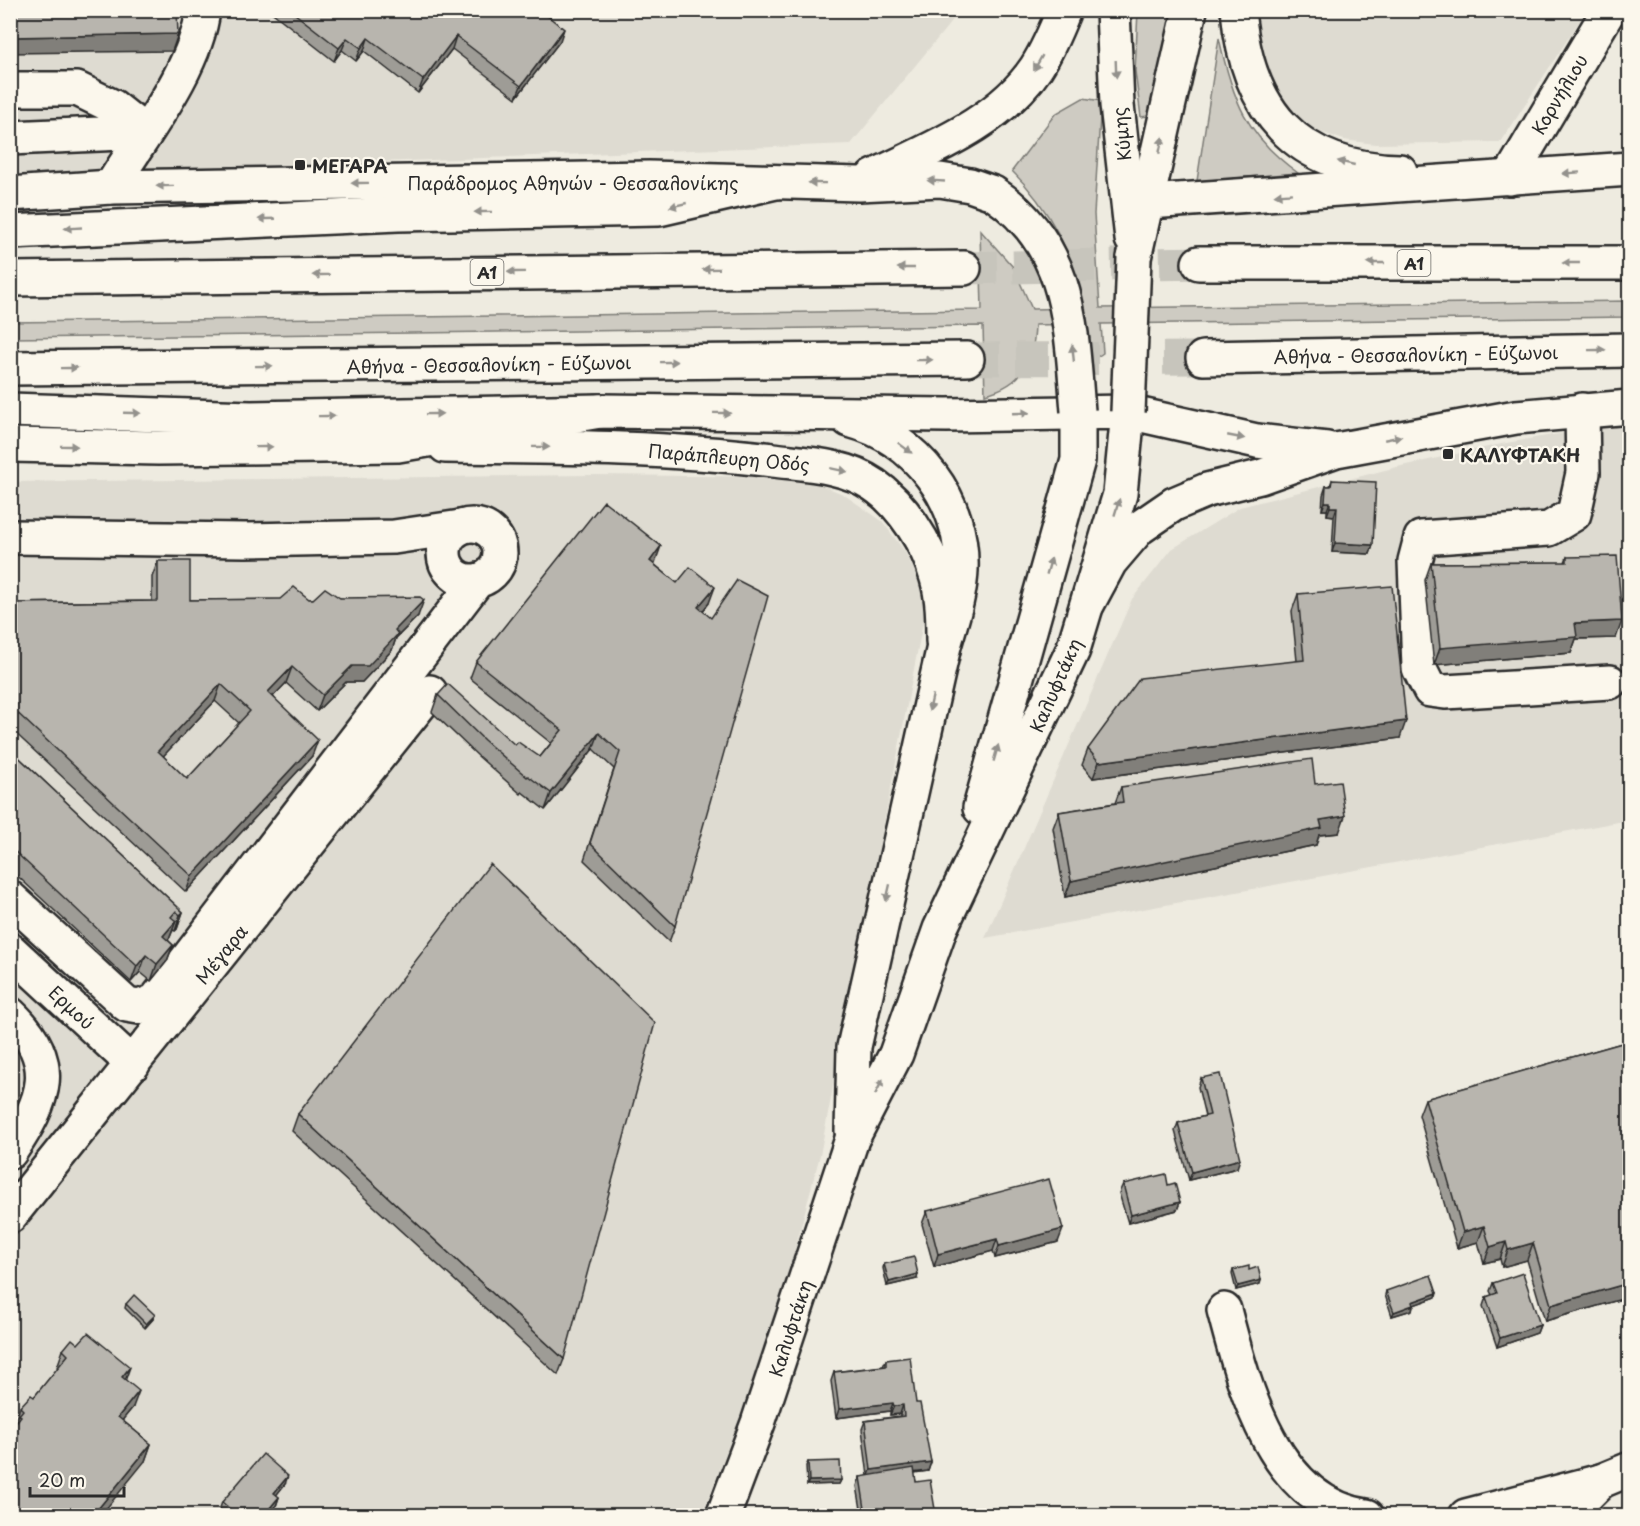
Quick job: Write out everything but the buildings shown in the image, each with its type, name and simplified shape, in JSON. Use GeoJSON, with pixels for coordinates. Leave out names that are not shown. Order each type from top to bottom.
{"type":"FeatureCollection","features":[{"type":"Feature","properties":{"kind":"main road"},"geometry":{"type":"LineString","coordinates":[[111,187],[187,64],[200,29],[203,10]]}},
{"type":"Feature","properties":{"kind":"main road"},"geometry":{"type":"LineString","coordinates":[[859,184],[948,141],[977,123],[1017,92],[1036,68],[1064,10]]}},
{"type":"Feature","properties":{"kind":"main road","name":"Κύμης"},"geometry":{"type":"LineString","coordinates":[[1113,10],[1117,105],[1138,201]]}},
{"type":"Feature","properties":{"kind":"main road","name":"Κύμης"},"geometry":{"type":"LineString","coordinates":[[1134,258],[1138,201],[1190,10]]}},
{"type":"Feature","properties":{"kind":"main road"},"geometry":{"type":"LineString","coordinates":[[1238,10],[1240,39],[1254,87],[1267,111],[1303,146],[1335,160],[1365,167],[1509,178]]}},
{"type":"Feature","properties":{"kind":"main road","name":"Κορνήλιου"},"geometry":{"type":"LineString","coordinates":[[1509,178],[1609,10]]}},
{"type":"Feature","properties":{"kind":"main road"},"geometry":{"type":"LineString","coordinates":[[10,90],[76,88],[112,106],[145,132]]}},
{"type":"Feature","properties":{"kind":"main road"},"geometry":{"type":"LineString","coordinates":[[10,138],[145,132]]}},
{"type":"Feature","properties":{"kind":"main road"},"geometry":{"type":"LineString","coordinates":[[1138,201],[1629,169]]}},
{"type":"Feature","properties":{"kind":"main road","name":"Παράδρομος Αθηνών - Θεσσαλονίκης"},"geometry":{"type":"LineString","coordinates":[[10,194],[111,187],[649,178],[776,182]]}},
{"type":"Feature","properties":{"kind":"main road"},"geometry":{"type":"LineString","coordinates":[[10,232],[398,214],[659,209],[776,182],[859,184],[940,180],[970,185],[993,193],[1012,206],[1029,223],[1052,259],[1066,299],[1074,353],[1078,411],[1078,460],[983,799],[940,929]]}},
{"type":"Feature","properties":{"kind":"main road","name":"Καλυφτάκη"},"geometry":{"type":"LineString","coordinates":[[723,1515],[758,1424],[852,1139],[896,1054],[940,929],[1073,650],[1120,494],[1128,412],[1134,258]]}},
{"type":"Feature","properties":{"kind":"main road","name":"Α1"},"geometry":{"type":"LineString","coordinates":[[1199,263],[1629,263]]}},
{"type":"Feature","properties":{"kind":"main road","name":"Α1"},"geometry":{"type":"LineString","coordinates":[[10,279],[964,268]]}},
{"type":"Feature","properties":{"kind":"main road","name":"Αθήνα - Θεσσαλονίκη - Εύζωνοι"},"geometry":{"type":"LineString","coordinates":[[1203,358],[1629,350]]}},
{"type":"Feature","properties":{"kind":"main road","name":"Αθήνα - Θεσσαλονίκη - Εύζωνοι"},"geometry":{"type":"LineString","coordinates":[[10,369],[967,359]]}},
{"type":"Feature","properties":{"kind":"main road"},"geometry":{"type":"LineString","coordinates":[[1088,603],[1110,562],[1139,528],[1174,504],[1207,490],[1260,477],[1336,450],[1472,423],[1629,407]]}},
{"type":"Feature","properties":{"kind":"main road"},"geometry":{"type":"LineString","coordinates":[[10,410],[251,418],[600,411],[964,415],[1078,411],[1128,412],[1257,441],[1336,450]]}},
{"type":"Feature","properties":{"kind":"main road"},"geometry":{"type":"LineString","coordinates":[[1582,410],[1583,473],[1574,514],[1549,529],[1421,538],[1415,561],[1419,668],[1430,690],[1445,692],[1610,682]]}},
{"type":"Feature","properties":{"kind":"main road"},"geometry":{"type":"LineString","coordinates":[[10,445],[158,448],[398,445],[600,411]]}},
{"type":"Feature","properties":{"kind":"main road"},"geometry":{"type":"LineString","coordinates":[[812,414],[863,423],[889,436],[914,455],[941,488],[954,515],[961,542],[961,571],[957,602],[944,646]]}},
{"type":"Feature","properties":{"kind":"main road","name":"Παράπλευρη Οδός"},"geometry":{"type":"LineString","coordinates":[[398,445],[662,449],[797,463],[849,472],[874,485],[894,504],[929,554],[942,600],[944,646]]}},
{"type":"Feature","properties":{"kind":"main road"},"geometry":{"type":"LineString","coordinates":[[458,572],[444,548],[450,535],[461,527]]}},
{"type":"Feature","properties":{"kind":"main road"},"geometry":{"type":"LineString","coordinates":[[10,537],[245,540],[394,537],[461,527],[480,527],[497,538],[501,551],[498,564],[490,575],[458,572],[394,537]]}},
{"type":"Feature","properties":{"kind":"main road"},"geometry":{"type":"LineString","coordinates":[[10,898],[127,1005],[139,1007],[155,1001],[440,627],[441,607],[458,572]]}},
{"type":"Feature","properties":{"kind":"main road","name":"Καλυφτάκη"},"geometry":{"type":"LineString","coordinates":[[852,1139],[854,1047],[944,646]]}},
{"type":"Feature","properties":{"kind":"main road","name":"Μέγαρα"},"geometry":{"type":"LineString","coordinates":[[10,1216],[430,692]]}},
{"type":"Feature","properties":{"kind":"main road","name":"Ερμού"},"geometry":{"type":"LineString","coordinates":[[10,950],[133,1064]]}},
{"type":"Feature","properties":{"kind":"main road"},"geometry":{"type":"LineString","coordinates":[[10,1014],[32,1037],[41,1053],[43,1068],[35,1114],[10,1152]]}},
{"type":"Feature","properties":{"kind":"main road"},"geometry":{"type":"LineString","coordinates":[[1224,1310],[1242,1377],[1260,1423],[1282,1462],[1320,1498],[1352,1514],[1367,1515]]}},
{"type":"Feature","properties":{"kind":"main road"},"geometry":{"type":"LineString","coordinates":[[1466,1515],[1615,1475]]}},
{"type":"Feature","properties":{"kind":"main road"},"geometry":{"type":"LineString","coordinates":[[1566,1515],[1615,1475]]}},
{"type":"Feature","properties":{"kind":"shaded area"},"geometry":{"type":"Polygon","coordinates":[[[10,11],[960,11],[851,144],[11,176],[10,11]]]}},
{"type":"Feature","properties":{"kind":"shaded area"},"geometry":{"type":"Polygon","coordinates":[[[1138,11],[1179,11],[1164,114],[1141,117],[1135,71],[1138,11]]]}},
{"type":"Feature","properties":{"kind":"shaded area"},"geometry":{"type":"Polygon","coordinates":[[[1258,11],[1586,11],[1501,142],[1375,144],[1344,140],[1317,131],[1293,113],[1278,95],[1266,74],[1261,55],[1258,11]]]}},
{"type":"Feature","properties":{"kind":"shaded area"},"geometry":{"type":"Polygon","coordinates":[[[1219,38],[1230,79],[1244,114],[1266,145],[1298,173],[1197,181],[1219,38]]]}},
{"type":"Feature","properties":{"kind":"shaded area"},"geometry":{"type":"Polygon","coordinates":[[[1083,98],[1101,101],[1094,214],[1100,308],[1630,301],[1629,317],[1101,324],[1103,353],[1090,362],[1085,324],[1035,325],[1032,350],[1024,370],[1009,384],[985,394],[983,326],[11,338],[10,322],[982,310],[980,230],[1013,267],[1032,309],[1083,308],[1074,270],[1058,234],[1037,200],[1012,171],[1055,114],[1083,98]]]}},
{"type":"Feature","properties":{"kind":"shaded area"},"geometry":{"type":"Polygon","coordinates":[[[1629,422],[1629,820],[985,938],[1132,599],[1172,549],[1240,507],[1397,467],[1506,443],[1629,422]]]}},
{"type":"Feature","properties":{"kind":"shaded area"},"geometry":{"type":"Polygon","coordinates":[[[592,475],[801,477],[843,494],[882,521],[905,552],[920,582],[925,612],[820,1155],[774,1328],[702,1515],[11,1515],[10,482],[592,475]]]}},
{"type":"Feature","properties":{"kind":"tunnel"},"geometry":{"type":"LineString","coordinates":[[964,268],[1199,263]]}},
{"type":"Feature","properties":{"kind":"tunnel"},"geometry":{"type":"LineString","coordinates":[[967,359],[1203,358]]}},
{"type":"Feature","properties":{"kind":"place","name":"ΜΕΓΑΡΑ"},"geometry":{"type":"Point","coordinates":[300,165]}},
{"type":"Feature","properties":{"kind":"place","name":"ΚΑΛΥΦΤΑΚΗ"},"geometry":{"type":"Point","coordinates":[1448,454]}}]}
